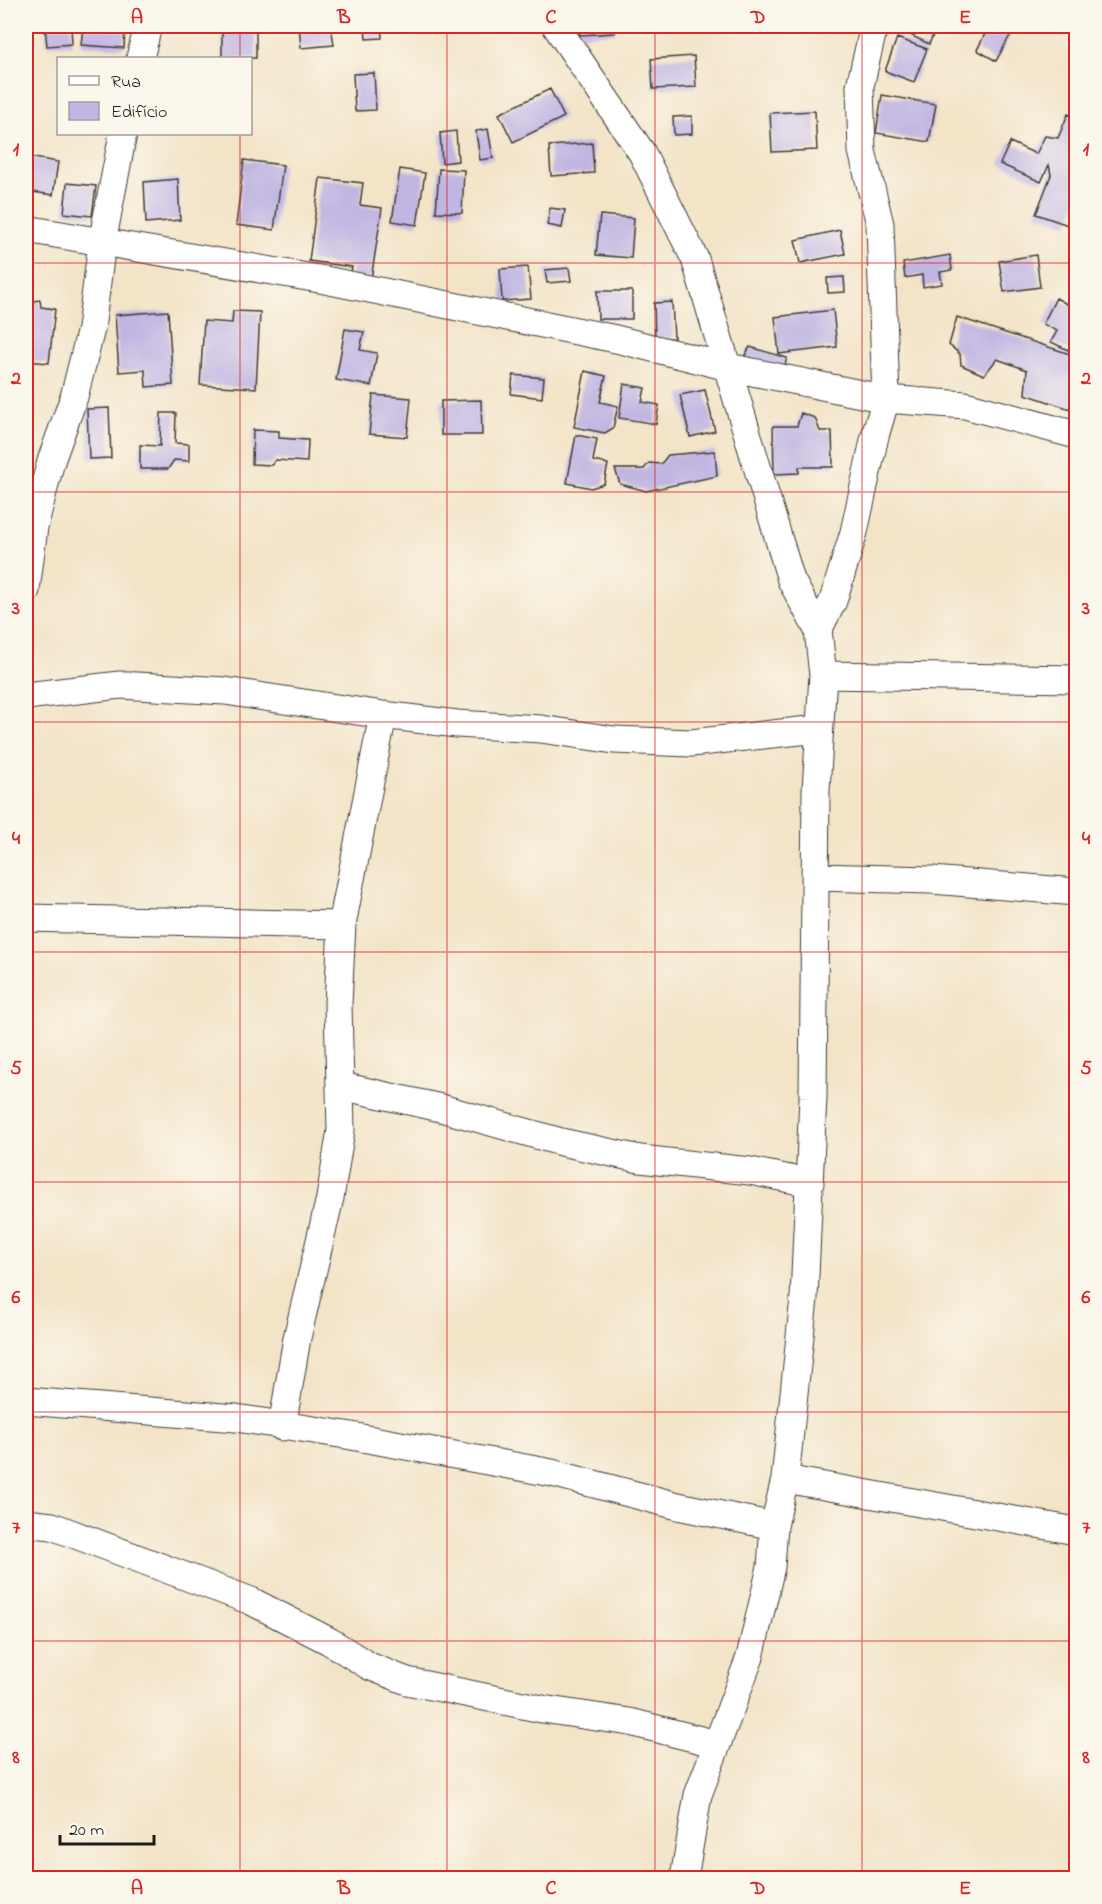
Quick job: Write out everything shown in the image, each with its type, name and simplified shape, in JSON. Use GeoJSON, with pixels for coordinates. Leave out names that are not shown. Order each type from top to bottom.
{"type":"FeatureCollection","features":[{"type":"Feature","properties":{"kind":"street"},"geometry":{"type":"LineString","coordinates":[[140,57],[148,26]]}},
{"type":"Feature","properties":{"kind":"street"},"geometry":{"type":"LineString","coordinates":[[556,26],[647,164],[695,259],[791,580],[818,630],[823,675],[818,729],[810,1183],[804,1298],[785,1479],[774,1526],[771,1567],[750,1657],[698,1795],[684,1878]]}},
{"type":"Feature","properties":{"kind":"street"},"geometry":{"type":"LineString","coordinates":[[818,630],[833,602],[854,532],[874,436],[886,399],[880,224],[862,151],[860,97],[860,86],[874,26]]}},
{"type":"Feature","properties":{"kind":"street"},"geometry":{"type":"LineString","coordinates":[[26,590],[34,527],[51,461],[74,397],[91,329],[102,243],[123,135]]}},
{"type":"Feature","properties":{"kind":"street"},"geometry":{"type":"LineString","coordinates":[[26,229],[326,280],[616,339],[728,367],[886,399],[965,405],[1077,435]]}},
{"type":"Feature","properties":{"kind":"street"},"geometry":{"type":"LineString","coordinates":[[823,675],[1077,679]]}},
{"type":"Feature","properties":{"kind":"street"},"geometry":{"type":"LineString","coordinates":[[26,696],[120,685],[225,691],[383,715],[457,724],[541,729],[614,740],[691,743],[818,729]]}},
{"type":"Feature","properties":{"kind":"street"},"geometry":{"type":"LineString","coordinates":[[282,1427],[297,1338],[330,1197],[341,1130],[338,1004],[342,925],[383,715]]}},
{"type":"Feature","properties":{"kind":"street"},"geometry":{"type":"LineString","coordinates":[[815,877],[932,880],[1077,892]]}},
{"type":"Feature","properties":{"kind":"street"},"geometry":{"type":"LineString","coordinates":[[26,918],[342,925]]}},
{"type":"Feature","properties":{"kind":"street"},"geometry":{"type":"LineString","coordinates":[[341,1086],[441,1108],[561,1142],[640,1159],[750,1171],[810,1183]]}},
{"type":"Feature","properties":{"kind":"street"},"geometry":{"type":"LineString","coordinates":[[26,1401],[236,1418],[282,1427],[346,1435],[552,1473],[678,1506],[774,1526]]}},
{"type":"Feature","properties":{"kind":"street"},"geometry":{"type":"LineString","coordinates":[[785,1479],[1077,1531]]}},
{"type":"Feature","properties":{"kind":"street"},"geometry":{"type":"LineString","coordinates":[[26,1523],[52,1526],[172,1569],[251,1601],[329,1641],[369,1666],[407,1681],[542,1709],[630,1722],[717,1744]]}},
{"type":"Feature","properties":{"kind":"building"},"geometry":{"type":"Polygon","coordinates":[[[45,26],[71,26],[72,44],[47,46],[45,26]]]}},
{"type":"Feature","properties":{"kind":"building"},"geometry":{"type":"Polygon","coordinates":[[[299,26],[331,26],[334,45],[301,48],[299,26]]]}},
{"type":"Feature","properties":{"kind":"building"},"geometry":{"type":"Polygon","coordinates":[[[365,26],[381,26],[382,38],[366,39],[365,26]]]}},
{"type":"Feature","properties":{"kind":"building"},"geometry":{"type":"Polygon","coordinates":[[[579,26],[614,26],[615,33],[580,35],[579,26]]]}},
{"type":"Feature","properties":{"kind":"building"},"geometry":{"type":"Polygon","coordinates":[[[912,26],[937,26],[929,44],[908,34],[912,26]]]}},
{"type":"Feature","properties":{"kind":"building"},"geometry":{"type":"Polygon","coordinates":[[[989,26],[1011,34],[996,61],[977,50],[989,26]]]}},
{"type":"Feature","properties":{"kind":"building"},"geometry":{"type":"Polygon","coordinates":[[[83,27],[125,30],[124,48],[81,45],[83,27]]]}},
{"type":"Feature","properties":{"kind":"building"},"geometry":{"type":"Polygon","coordinates":[[[222,30],[256,30],[256,58],[222,57],[222,30]]]}},
{"type":"Feature","properties":{"kind":"building"},"geometry":{"type":"Polygon","coordinates":[[[897,38],[927,49],[914,82],[885,71],[897,38]]]}},
{"type":"Feature","properties":{"kind":"building"},"geometry":{"type":"Polygon","coordinates":[[[694,56],[696,87],[653,89],[651,59],[694,56]]]}},
{"type":"Feature","properties":{"kind":"building"},"geometry":{"type":"Polygon","coordinates":[[[374,73],[376,110],[355,111],[353,74],[374,73]]]}},
{"type":"Feature","properties":{"kind":"building"},"geometry":{"type":"Polygon","coordinates":[[[550,89],[564,117],[513,142],[499,114],[550,89]]]}},
{"type":"Feature","properties":{"kind":"building"},"geometry":{"type":"Polygon","coordinates":[[[882,95],[936,104],[929,142],[876,133],[882,95]]]}},
{"type":"Feature","properties":{"kind":"building"},"geometry":{"type":"Polygon","coordinates":[[[815,111],[817,150],[772,152],[770,113],[815,111]]]}},
{"type":"Feature","properties":{"kind":"building"},"geometry":{"type":"Polygon","coordinates":[[[1068,114],[1076,118],[1076,202],[1068,225],[1036,214],[1051,175],[1049,165],[1041,182],[1000,164],[1010,142],[1036,154],[1045,136],[1058,138],[1068,114]]]}},
{"type":"Feature","properties":{"kind":"building"},"geometry":{"type":"Polygon","coordinates":[[[692,116],[692,134],[674,135],[673,117],[692,116]]]}},
{"type":"Feature","properties":{"kind":"building"},"geometry":{"type":"Polygon","coordinates":[[[488,129],[493,158],[480,160],[476,131],[488,129]]]}},
{"type":"Feature","properties":{"kind":"building"},"geometry":{"type":"Polygon","coordinates":[[[456,131],[458,161],[442,163],[440,133],[456,131]]]}},
{"type":"Feature","properties":{"kind":"building"},"geometry":{"type":"Polygon","coordinates":[[[592,143],[594,173],[551,176],[549,146],[592,143]]]}},
{"type":"Feature","properties":{"kind":"building"},"geometry":{"type":"Polygon","coordinates":[[[28,157],[58,162],[53,195],[26,191],[28,157]]]}},
{"type":"Feature","properties":{"kind":"building"},"geometry":{"type":"Polygon","coordinates":[[[244,160],[283,165],[274,230],[236,225],[244,160]]]}},
{"type":"Feature","properties":{"kind":"building"},"geometry":{"type":"Polygon","coordinates":[[[400,169],[425,173],[417,225],[392,221],[400,169]]]}},
{"type":"Feature","properties":{"kind":"building"},"geometry":{"type":"Polygon","coordinates":[[[439,169],[464,170],[462,213],[436,212],[439,169]]]}},
{"type":"Feature","properties":{"kind":"building"},"geometry":{"type":"Polygon","coordinates":[[[320,178],[363,183],[360,205],[382,208],[371,280],[350,277],[352,267],[309,261],[320,178]]]}},
{"type":"Feature","properties":{"kind":"building"},"geometry":{"type":"Polygon","coordinates":[[[178,179],[180,220],[146,223],[144,182],[178,179]]]}},
{"type":"Feature","properties":{"kind":"building"},"geometry":{"type":"Polygon","coordinates":[[[67,183],[96,186],[92,216],[64,213],[67,183]]]}},
{"type":"Feature","properties":{"kind":"building"},"geometry":{"type":"Polygon","coordinates":[[[550,208],[565,210],[562,228],[547,225],[550,208]]]}},
{"type":"Feature","properties":{"kind":"building"},"geometry":{"type":"Polygon","coordinates":[[[600,215],[634,218],[631,258],[596,255],[600,215]]]}},
{"type":"Feature","properties":{"kind":"building"},"geometry":{"type":"Polygon","coordinates":[[[840,230],[845,254],[800,263],[795,240],[840,230]]]}},
{"type":"Feature","properties":{"kind":"building"},"geometry":{"type":"Polygon","coordinates":[[[950,255],[952,270],[940,272],[942,284],[923,287],[922,275],[905,278],[903,263],[950,255]]]}},
{"type":"Feature","properties":{"kind":"building"},"geometry":{"type":"Polygon","coordinates":[[[1036,255],[1040,287],[1004,292],[999,261],[1036,255]]]}},
{"type":"Feature","properties":{"kind":"building"},"geometry":{"type":"Polygon","coordinates":[[[528,267],[531,299],[502,301],[500,269],[528,267]]]}},
{"type":"Feature","properties":{"kind":"building"},"geometry":{"type":"Polygon","coordinates":[[[569,268],[571,281],[547,283],[545,270],[569,268]]]}},
{"type":"Feature","properties":{"kind":"building"},"geometry":{"type":"Polygon","coordinates":[[[844,277],[845,292],[828,293],[827,278],[844,277]]]}},
{"type":"Feature","properties":{"kind":"building"},"geometry":{"type":"Polygon","coordinates":[[[597,291],[632,291],[632,319],[598,319],[597,291]]]}},
{"type":"Feature","properties":{"kind":"building"},"geometry":{"type":"Polygon","coordinates":[[[1056,298],[1076,309],[1076,339],[1074,338],[1068,350],[1051,342],[1057,331],[1043,324],[1056,298]]]}},
{"type":"Feature","properties":{"kind":"building"},"geometry":{"type":"Polygon","coordinates":[[[40,300],[41,307],[55,309],[49,363],[26,361],[26,302],[40,300]]]}},
{"type":"Feature","properties":{"kind":"building"},"geometry":{"type":"Polygon","coordinates":[[[672,302],[674,338],[655,339],[654,303],[672,302]]]}},
{"type":"Feature","properties":{"kind":"building"},"geometry":{"type":"Polygon","coordinates":[[[833,310],[837,347],[779,354],[775,317],[833,310]]]}},
{"type":"Feature","properties":{"kind":"building"},"geometry":{"type":"Polygon","coordinates":[[[168,311],[173,385],[146,387],[145,370],[119,372],[115,315],[168,311]]]}},
{"type":"Feature","properties":{"kind":"building"},"geometry":{"type":"Polygon","coordinates":[[[233,311],[260,312],[256,388],[200,385],[204,321],[232,323],[233,311]]]}},
{"type":"Feature","properties":{"kind":"building"},"geometry":{"type":"Polygon","coordinates":[[[957,317],[1076,356],[1073,371],[1076,372],[1076,411],[1025,394],[1027,370],[997,359],[984,375],[961,365],[960,354],[949,345],[957,317]]]}},
{"type":"Feature","properties":{"kind":"building"},"geometry":{"type":"Polygon","coordinates":[[[345,329],[364,332],[360,350],[377,353],[371,386],[336,380],[345,329]]]}},
{"type":"Feature","properties":{"kind":"building"},"geometry":{"type":"Polygon","coordinates":[[[750,347],[787,358],[781,377],[739,365],[750,347]]]}},
{"type":"Feature","properties":{"kind":"building"},"geometry":{"type":"Polygon","coordinates":[[[585,371],[606,376],[600,402],[618,406],[613,428],[605,433],[574,427],[585,371]]]}},
{"type":"Feature","properties":{"kind":"building"},"geometry":{"type":"Polygon","coordinates":[[[513,375],[544,378],[542,398],[511,394],[513,375]]]}},
{"type":"Feature","properties":{"kind":"building"},"geometry":{"type":"Polygon","coordinates":[[[624,384],[645,388],[642,402],[659,405],[656,424],[619,418],[624,384]]]}},
{"type":"Feature","properties":{"kind":"building"},"geometry":{"type":"Polygon","coordinates":[[[705,390],[715,431],[690,437],[680,395],[705,390]]]}},
{"type":"Feature","properties":{"kind":"building"},"geometry":{"type":"Polygon","coordinates":[[[373,395],[411,398],[407,437],[369,434],[373,395]]]}},
{"type":"Feature","properties":{"kind":"building"},"geometry":{"type":"Polygon","coordinates":[[[481,400],[482,435],[441,435],[441,401],[481,400]]]}},
{"type":"Feature","properties":{"kind":"building"},"geometry":{"type":"Polygon","coordinates":[[[109,408],[111,458],[89,459],[87,409],[109,408]]]}},
{"type":"Feature","properties":{"kind":"building"},"geometry":{"type":"Polygon","coordinates":[[[161,413],[176,413],[175,443],[189,444],[189,461],[174,460],[168,469],[140,469],[140,445],[160,446],[161,413]]]}},
{"type":"Feature","properties":{"kind":"building"},"geometry":{"type":"Polygon","coordinates":[[[801,413],[815,418],[820,431],[832,431],[833,467],[799,467],[799,473],[774,474],[773,426],[797,426],[801,413]]]}},
{"type":"Feature","properties":{"kind":"building"},"geometry":{"type":"Polygon","coordinates":[[[253,430],[279,431],[279,438],[308,440],[307,462],[275,460],[272,465],[252,464],[253,430]]]}},
{"type":"Feature","properties":{"kind":"building"},"geometry":{"type":"Polygon","coordinates":[[[576,435],[597,439],[593,461],[608,464],[604,484],[591,488],[567,483],[576,435]]]}},
{"type":"Feature","properties":{"kind":"building"},"geometry":{"type":"Polygon","coordinates":[[[715,451],[717,476],[646,491],[620,484],[615,469],[644,469],[649,463],[661,464],[668,455],[715,451]]]}}]}
